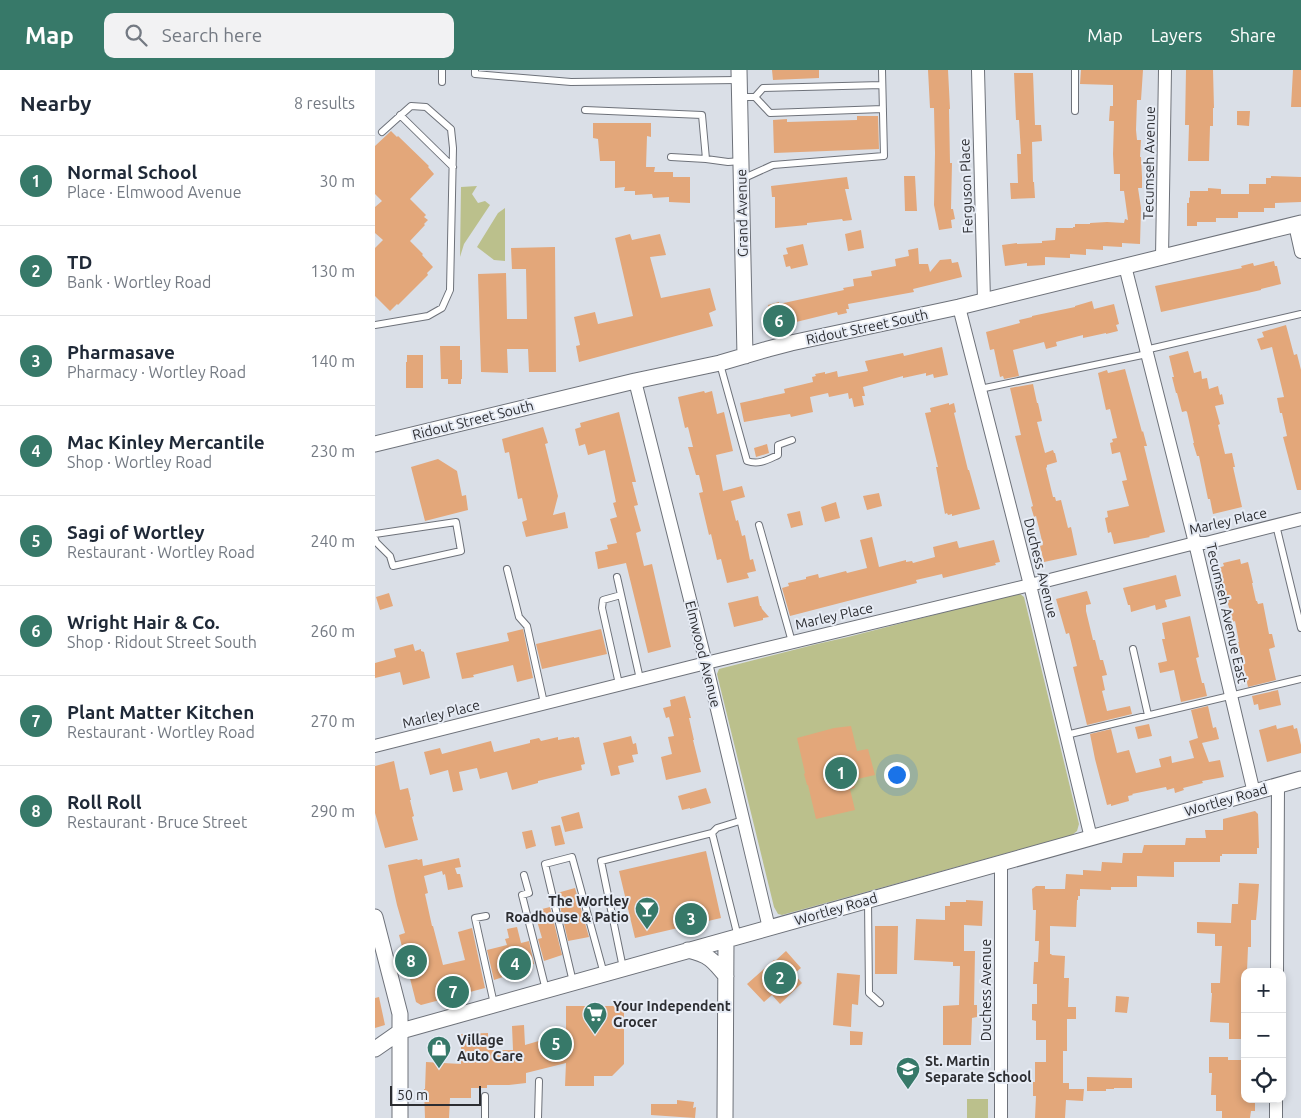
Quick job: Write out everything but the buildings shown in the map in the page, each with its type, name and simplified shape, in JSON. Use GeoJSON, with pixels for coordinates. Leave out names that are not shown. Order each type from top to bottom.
{"type":"FeatureCollection","features":[{"type":"Feature","properties":{"kind":"street","name":"Ferguson Place"},"geometry":{"type":"LineString","coordinates":[[977,70],[984,300]]}},
{"type":"Feature","properties":{"kind":"street","name":"Tecumseh Avenue"},"geometry":{"type":"LineString","coordinates":[[1162,257],[1165,70]]}},
{"type":"Feature","properties":{"kind":"street","name":"Grand Avenue"},"geometry":{"type":"LineString","coordinates":[[739,75],[747,97],[741,161],[745,356]]}},
{"type":"Feature","properties":{"kind":"street","name":"Ridout Street South"},"geometry":{"type":"LineString","coordinates":[[375,444],[635,381],[720,363],[791,343],[959,307],[1298,224]]}},
{"type":"Feature","properties":{"kind":"street"},"geometry":{"type":"LineString","coordinates":[[1298,224],[1301,252]]}},
{"type":"Feature","properties":{"kind":"street","name":"Tecumseh Avenue East"},"geometry":{"type":"LineString","coordinates":[[1125,266],[1195,543],[1253,792]]}},
{"type":"Feature","properties":{"kind":"street","name":"Duchess Avenue"},"geometry":{"type":"LineString","coordinates":[[959,307],[1030,585],[1091,838]]}},
{"type":"Feature","properties":{"kind":"street","name":"Elmwood Avenue"},"geometry":{"type":"LineString","coordinates":[[635,381],[706,663],[769,928]]}},
{"type":"Feature","properties":{"kind":"street","name":"Marley Place"},"geometry":{"type":"LineString","coordinates":[[375,746],[619,684],[1030,585],[1195,543],[1206,543],[1301,519]]}},
{"type":"Feature","properties":{"kind":"street","name":"Wortley Road"},"geometry":{"type":"LineString","coordinates":[[375,1049],[401,1031],[1301,779]]}},
{"type":"Feature","properties":{"kind":"street"},"geometry":{"type":"LineString","coordinates":[[1277,968],[1278,786]]}},
{"type":"Feature","properties":{"kind":"street","name":"Duchess Avenue"},"geometry":{"type":"LineString","coordinates":[[1001,863],[1001,1118]]}},
{"type":"Feature","properties":{"kind":"street"},"geometry":{"type":"LineString","coordinates":[[375,916],[400,1014],[400,1118]]}},
{"type":"Feature","properties":{"kind":"street"},"geometry":{"type":"LineString","coordinates":[[725,1118],[726,976],[732,938]]}},
{"type":"Feature","properties":{"kind":"street"},"geometry":{"type":"LineString","coordinates":[[688,950],[710,958],[726,976]]}},
{"type":"Feature","properties":{"kind":"street"},"geometry":{"type":"LineString","coordinates":[[1276,1103],[1276,1118]]}},
{"type":"Feature","properties":{"kind":"lane"},"geometry":{"type":"LineString","coordinates":[[442,70],[442,82]]}},
{"type":"Feature","properties":{"kind":"lane"},"geometry":{"type":"LineString","coordinates":[[475,70],[475,74],[571,82],[739,75]]}},
{"type":"Feature","properties":{"kind":"lane"},"geometry":{"type":"LineString","coordinates":[[741,179],[773,165],[884,156],[883,70]]}},
{"type":"Feature","properties":{"kind":"lane"},"geometry":{"type":"LineString","coordinates":[[1075,70],[1075,111]]}},
{"type":"Feature","properties":{"kind":"lane"},"geometry":{"type":"LineString","coordinates":[[882,85],[763,88],[747,97],[770,113],[883,109]]}},
{"type":"Feature","properties":{"kind":"lane"},"geometry":{"type":"LineString","coordinates":[[375,325],[427,316],[442,308],[451,290],[453,148],[451,128],[426,107],[411,106],[382,132]]}},
{"type":"Feature","properties":{"kind":"lane"},"geometry":{"type":"LineString","coordinates":[[585,110],[702,115],[706,159]]}},
{"type":"Feature","properties":{"kind":"lane"},"geometry":{"type":"LineString","coordinates":[[400,115],[453,167]]}},
{"type":"Feature","properties":{"kind":"lane"},"geometry":{"type":"LineString","coordinates":[[671,157],[728,162],[741,161]]}},
{"type":"Feature","properties":{"kind":"lane"},"geometry":{"type":"LineString","coordinates":[[980,389],[1146,352],[1301,314]]}},
{"type":"Feature","properties":{"kind":"lane"},"geometry":{"type":"LineString","coordinates":[[720,363],[747,461],[754,464],[764,462],[778,455],[777,445],[792,440]]}},
{"type":"Feature","properties":{"kind":"lane"},"geometry":{"type":"LineString","coordinates":[[375,534],[455,522],[461,551],[393,566],[390,556],[376,542],[375,538]]}},
{"type":"Feature","properties":{"kind":"lane"},"geometry":{"type":"LineString","coordinates":[[759,525],[792,642]]}},
{"type":"Feature","properties":{"kind":"lane"},"geometry":{"type":"LineString","coordinates":[[1276,525],[1301,628]]}},
{"type":"Feature","properties":{"kind":"lane"},"geometry":{"type":"LineString","coordinates":[[507,570],[519,617],[527,626],[544,703]]}},
{"type":"Feature","properties":{"kind":"lane"},"geometry":{"type":"LineString","coordinates":[[617,578],[641,679]]}},
{"type":"Feature","properties":{"kind":"lane"},"geometry":{"type":"LineString","coordinates":[[619,684],[603,600],[621,595]]}},
{"type":"Feature","properties":{"kind":"lane"},"geometry":{"type":"LineString","coordinates":[[1133,649],[1148,715]]}},
{"type":"Feature","properties":{"kind":"lane"},"geometry":{"type":"LineString","coordinates":[[1066,735],[1301,679]]}},
{"type":"Feature","properties":{"kind":"lane"},"geometry":{"type":"LineString","coordinates":[[623,968],[601,861],[712,833],[717,828],[743,820]]}},
{"type":"Feature","properties":{"kind":"lane"},"geometry":{"type":"LineString","coordinates":[[712,833],[732,938]]}},
{"type":"Feature","properties":{"kind":"lane"},"geometry":{"type":"LineString","coordinates":[[573,982],[545,864],[572,857],[604,974]]}},
{"type":"Feature","properties":{"kind":"lane"},"geometry":{"type":"LineString","coordinates":[[524,875],[529,893],[522,895],[546,990]]}},
{"type":"Feature","properties":{"kind":"lane"},"geometry":{"type":"LineString","coordinates":[[868,900],[869,993],[880,1003]]}},
{"type":"Feature","properties":{"kind":"lane"},"geometry":{"type":"LineString","coordinates":[[486,916],[475,918],[494,1004]]}},
{"type":"Feature","properties":{"kind":"lane"},"geometry":{"type":"LineString","coordinates":[[538,1118],[539,1081]]}},
{"type":"Feature","properties":{"kind":"lane"},"geometry":{"type":"LineString","coordinates":[[485,1096],[485,1118]]}},
{"type":"Feature","properties":{"kind":"green space"},"geometry":{"type":"Polygon","coordinates":[[[477,186],[472,194],[478,203],[485,201],[490,205],[464,244],[460,257],[461,187],[477,186]]]}},
{"type":"Feature","properties":{"kind":"green space"},"geometry":{"type":"Polygon","coordinates":[[[505,208],[505,261],[494,260],[477,247],[498,213],[505,208]]]}},
{"type":"Feature","properties":{"kind":"green space"},"geometry":{"type":"Polygon","coordinates":[[[1019,593],[1024,597],[1079,824],[1077,831],[1072,835],[782,915],[778,914],[774,907],[717,674],[719,669],[1019,593]]]}},
{"type":"Feature","properties":{"kind":"green space"},"geometry":{"type":"Polygon","coordinates":[[[967,1099],[988,1099],[988,1118],[967,1118],[967,1099]]]}},
{"type":"Feature","properties":{"kind":"place","name":"Wright Hair & Co."},"geometry":{"type":"Point","coordinates":[779,321]}},
{"type":"Feature","properties":{"kind":"place","name":"Normal School"},"geometry":{"type":"Point","coordinates":[841,773]}},
{"type":"Feature","properties":{"kind":"place","name":"Pharmasave"},"geometry":{"type":"Point","coordinates":[691,919]}},
{"type":"Feature","properties":{"kind":"place","name":"The Wortley Roadhouse & Patio"},"geometry":{"type":"Point","coordinates":[647,930]}},
{"type":"Feature","properties":{"kind":"place","name":"Roll Roll"},"geometry":{"type":"Point","coordinates":[411,961]}},
{"type":"Feature","properties":{"kind":"place","name":"Mac Kinley Mercantile"},"geometry":{"type":"Point","coordinates":[515,964]}},
{"type":"Feature","properties":{"kind":"place","name":"TD"},"geometry":{"type":"Point","coordinates":[780,978]}},
{"type":"Feature","properties":{"kind":"place","name":"Plant Matter Kitchen"},"geometry":{"type":"Point","coordinates":[453,992]}},
{"type":"Feature","properties":{"kind":"place","name":"Your Independent Grocer"},"geometry":{"type":"Point","coordinates":[595,1035]}},
{"type":"Feature","properties":{"kind":"place","name":"Sagi of Wortley"},"geometry":{"type":"Point","coordinates":[556,1044]}},
{"type":"Feature","properties":{"kind":"place","name":"Village Auto Care"},"geometry":{"type":"Point","coordinates":[439,1069]}},
{"type":"Feature","properties":{"kind":"place","name":"St. Martin Separate School"},"geometry":{"type":"Point","coordinates":[908,1090]}}]}
